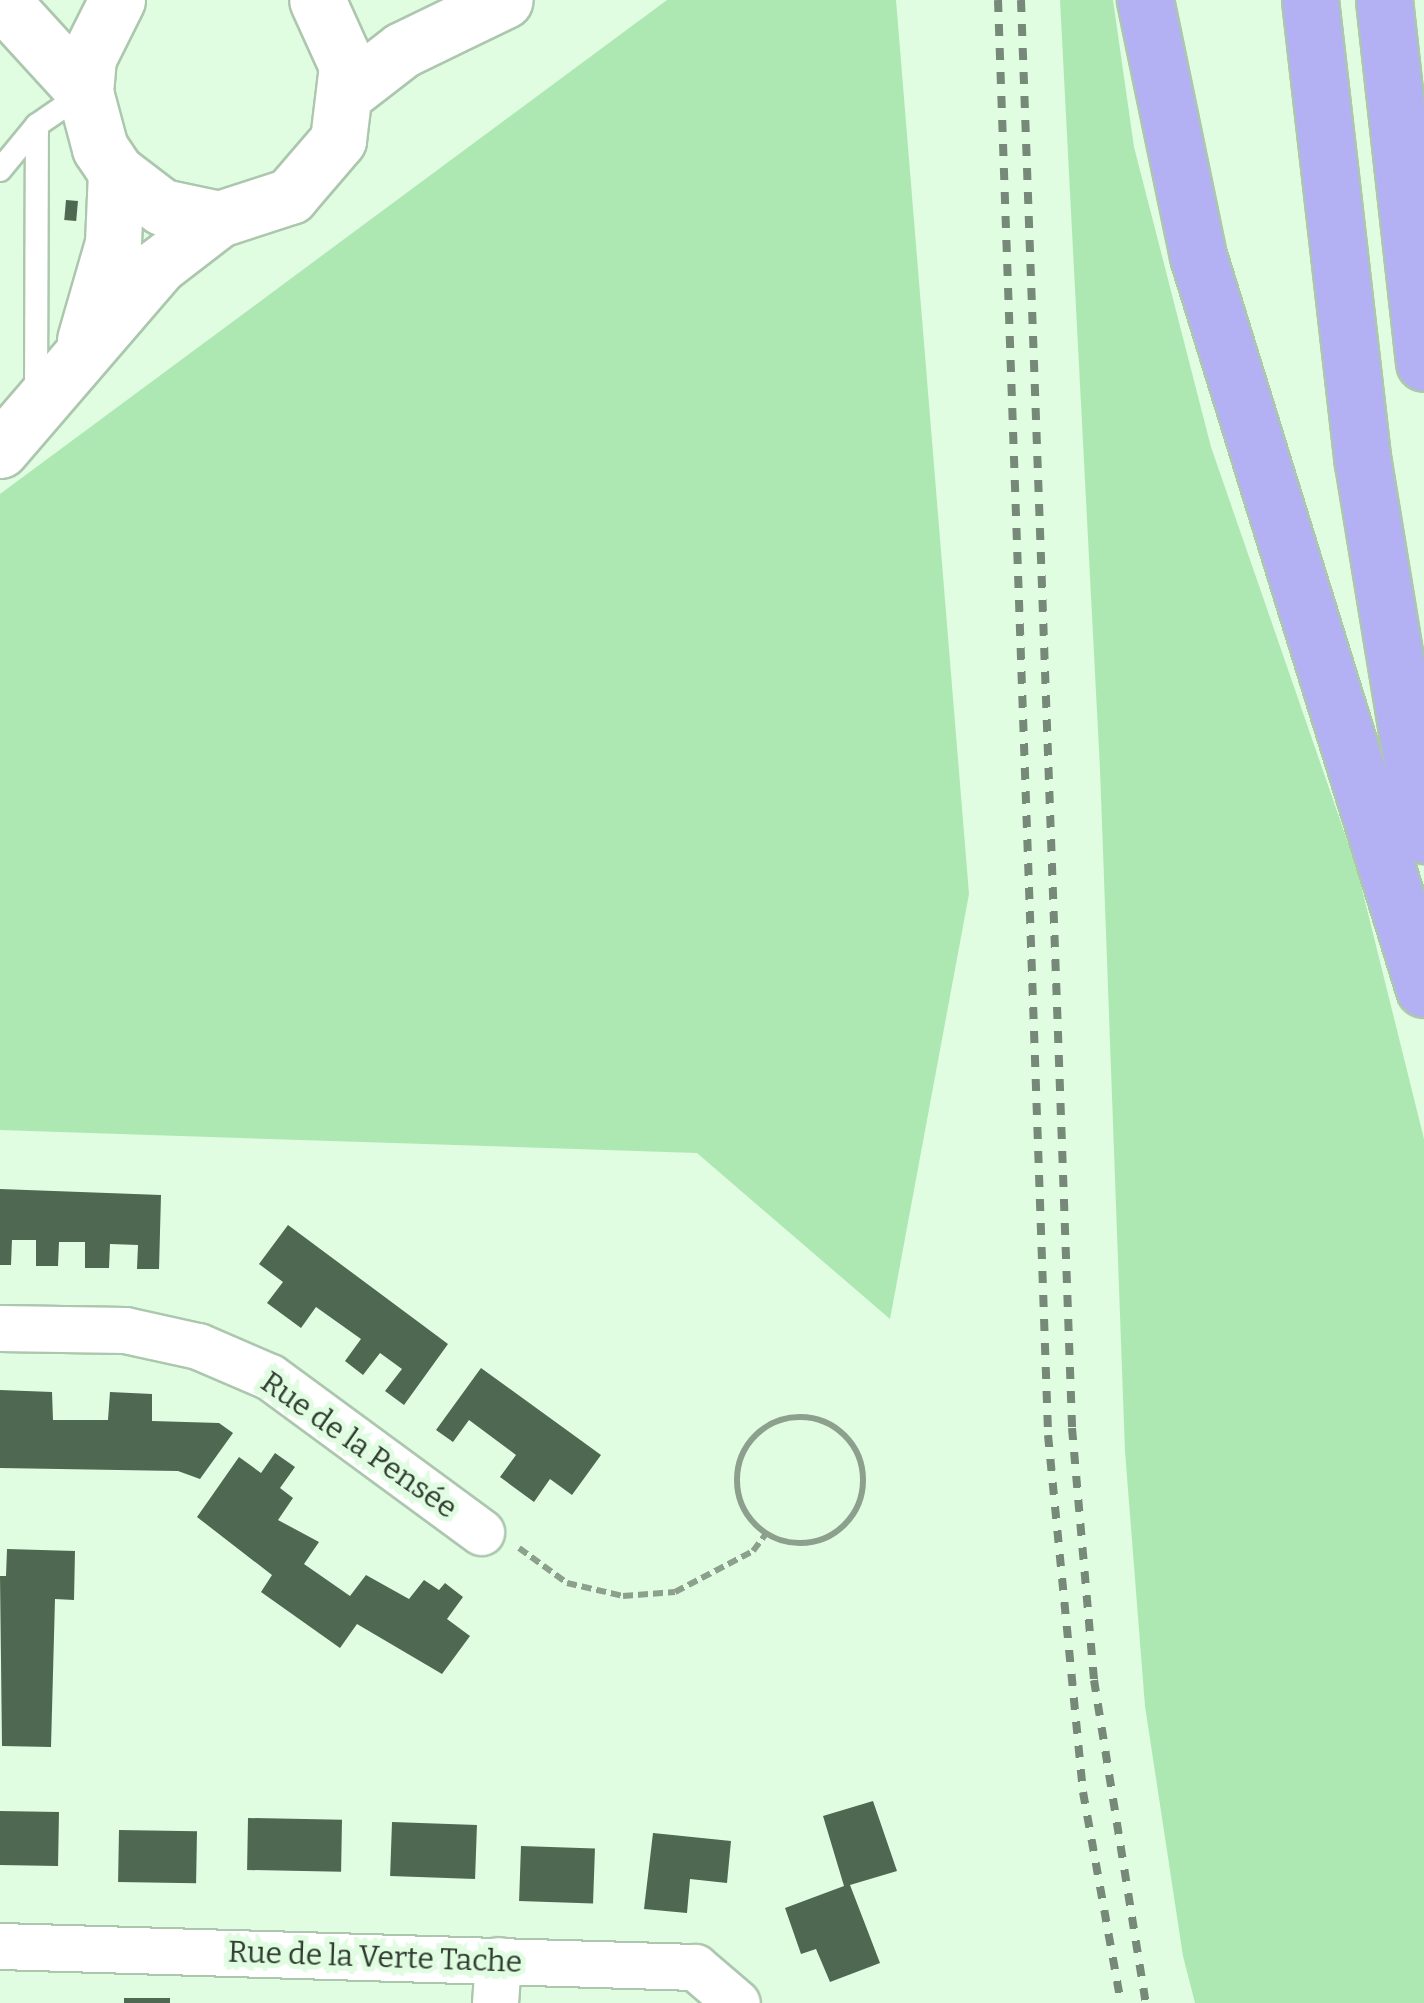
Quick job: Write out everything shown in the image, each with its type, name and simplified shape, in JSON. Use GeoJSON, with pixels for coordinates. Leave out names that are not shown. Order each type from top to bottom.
{"type":"FeatureCollection","features":[{"type":"Feature","properties":{"kind":"highway"},"geometry":{"type":"LineString","coordinates":[[1145,0],[1198,256],[1424,989]]}},
{"type":"Feature","properties":{"kind":"highway"},"geometry":{"type":"LineString","coordinates":[[1310,0],[1356,408],[1424,835]]}},
{"type":"Feature","properties":{"kind":"highway"},"geometry":{"type":"LineString","coordinates":[[1384,0],[1424,363]]}},
{"type":"Feature","properties":{"kind":"main road"},"geometry":{"type":"LineString","coordinates":[[0,0],[84,92],[100,148],[116,172],[162,207],[219,219],[268,208],[309,181],[338,140],[349,91],[342,42],[317,0]]}},
{"type":"Feature","properties":{"kind":"main road"},"geometry":{"type":"LineString","coordinates":[[84,92],[99,26],[117,0]]}},
{"type":"Feature","properties":{"kind":"main road"},"geometry":{"type":"LineString","coordinates":[[349,91],[402,50],[504,0]]}},
{"type":"Feature","properties":{"kind":"main road"},"geometry":{"type":"LineString","coordinates":[[80,356],[114,243],[116,172]]}},
{"type":"Feature","properties":{"kind":"main road"},"geometry":{"type":"LineString","coordinates":[[9,434],[158,266],[219,219]]}},
{"type":"Feature","properties":{"kind":"street","name":"Rue de la Pensée"},"geometry":{"type":"LineString","coordinates":[[0,1328],[125,1330],[198,1346],[270,1377],[481,1532]]}},
{"type":"Feature","properties":{"kind":"street","name":"Rue de la Verte Tache"},"geometry":{"type":"LineString","coordinates":[[0,1946],[497,1982],[694,1966],[738,2003]]}},
{"type":"Feature","properties":{"kind":"lane"},"geometry":{"type":"LineString","coordinates":[[0,170],[37,126],[84,92]]}},
{"type":"Feature","properties":{"kind":"lane"},"geometry":{"type":"LineString","coordinates":[[9,434],[37,126]]}},
{"type":"Feature","properties":{"kind":"path"},"geometry":{"type":"LineString","coordinates":[[782,1419],[818,1419],[834,1427],[848,1439],[863,1471],[863,1489],[849,1522],[801,1544],[766,1534],[742,1507],[742,1454],[766,1427],[782,1419]]}},
{"type":"Feature","properties":{"kind":"path"},"geometry":{"type":"LineString","coordinates":[[481,1532],[507,1538],[567,1583],[624,1596],[674,1592],[753,1552],[766,1534]]}},
{"type":"Feature","properties":{"kind":"green space"},"geometry":{"type":"Polygon","coordinates":[[[667,0],[896,0],[969,894],[890,1319],[697,1153],[0,1130],[0,494],[667,0]]]}},
{"type":"Feature","properties":{"kind":"green space"},"geometry":{"type":"Polygon","coordinates":[[[1060,0],[1113,0],[1134,147],[1211,447],[1357,869],[1424,1139],[1424,2003],[1195,2003],[1183,1956],[1145,1706],[1125,1451],[1100,769],[1060,0]]]}},
{"type":"Feature","properties":{"kind":"building"},"geometry":{"type":"Polygon","coordinates":[[[66,200],[78,201],[76,221],[64,220],[66,200]]]}},
{"type":"Feature","properties":{"kind":"building"},"geometry":{"type":"Polygon","coordinates":[[[0,1189],[161,1195],[159,1269],[137,1269],[138,1245],[110,1244],[109,1268],[85,1268],[85,1242],[59,1242],[58,1266],[36,1266],[36,1240],[12,1240],[11,1265],[0,1265],[0,1189]]]}},
{"type":"Feature","properties":{"kind":"building"},"geometry":{"type":"Polygon","coordinates":[[[288,1225],[448,1344],[404,1405],[385,1391],[402,1369],[380,1353],[363,1375],[345,1361],[361,1339],[316,1307],[301,1328],[267,1303],[283,1282],[259,1264],[288,1225]]]}},
{"type":"Feature","properties":{"kind":"building"},"geometry":{"type":"Polygon","coordinates":[[[481,1368],[601,1455],[572,1495],[550,1479],[534,1502],[500,1477],[516,1455],[469,1420],[453,1442],[436,1430],[481,1368]]]}},
{"type":"Feature","properties":{"kind":"building"},"geometry":{"type":"Polygon","coordinates":[[[0,1390],[52,1392],[53,1420],[108,1420],[110,1392],[152,1394],[152,1421],[219,1423],[233,1433],[200,1479],[178,1471],[0,1468],[0,1390]]]}},
{"type":"Feature","properties":{"kind":"building"},"geometry":{"type":"Polygon","coordinates":[[[275,1453],[295,1467],[280,1488],[293,1498],[278,1520],[319,1542],[304,1564],[350,1596],[366,1575],[409,1599],[424,1580],[439,1590],[445,1583],[463,1597],[447,1619],[470,1636],[442,1674],[357,1624],[340,1648],[261,1592],[272,1575],[197,1517],[239,1457],[261,1473],[275,1453]]]}},
{"type":"Feature","properties":{"kind":"building"},"geometry":{"type":"Polygon","coordinates":[[[7,1549],[75,1551],[74,1600],[55,1599],[51,1747],[2,1746],[0,1576],[6,1576],[7,1549]]]}},
{"type":"Feature","properties":{"kind":"building"},"geometry":{"type":"Polygon","coordinates":[[[873,1801],[897,1871],[850,1885],[880,1963],[830,1982],[816,1949],[801,1954],[785,1908],[844,1886],[823,1816],[873,1801]]]}},
{"type":"Feature","properties":{"kind":"building"},"geometry":{"type":"Polygon","coordinates":[[[0,1811],[59,1812],[58,1866],[0,1865],[0,1811]]]}},
{"type":"Feature","properties":{"kind":"building"},"geometry":{"type":"Polygon","coordinates":[[[248,1818],[342,1820],[341,1872],[247,1870],[248,1818]]]}},
{"type":"Feature","properties":{"kind":"building"},"geometry":{"type":"Polygon","coordinates":[[[392,1822],[477,1825],[475,1879],[390,1876],[392,1822]]]}},
{"type":"Feature","properties":{"kind":"building"},"geometry":{"type":"Polygon","coordinates":[[[119,1830],[197,1831],[196,1883],[118,1882],[119,1830]]]}},
{"type":"Feature","properties":{"kind":"building"},"geometry":{"type":"Polygon","coordinates":[[[653,1833],[731,1841],[727,1883],[690,1879],[687,1913],[644,1909],[653,1833]]]}},
{"type":"Feature","properties":{"kind":"building"},"geometry":{"type":"Polygon","coordinates":[[[521,1846],[595,1849],[593,1904],[519,1901],[521,1846]]]}},
{"type":"Feature","properties":{"kind":"building"},"geometry":{"type":"Polygon","coordinates":[[[124,1998],[170,1998],[170,2003],[124,2003],[124,1998]]]}},
{"type":"Feature","properties":{"kind":"railway"},"geometry":{"type":"LineString","coordinates":[[998,0],[1048,1435],[1083,1792],[1121,2003]]}},
{"type":"Feature","properties":{"kind":"railway"},"geometry":{"type":"LineString","coordinates":[[1021,0],[1072,1428],[1094,1680],[1146,2003]]}}]}
